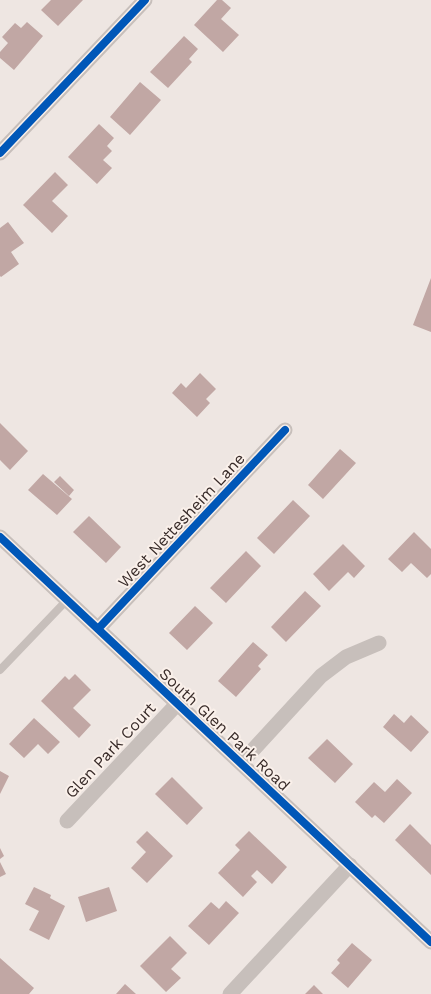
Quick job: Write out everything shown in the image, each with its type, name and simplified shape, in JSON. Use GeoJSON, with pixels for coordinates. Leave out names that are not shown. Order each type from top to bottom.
{"type":"FeatureCollection","features":[{"type":"Feature","properties":{"kind":"street"},"geometry":{"type":"LineString","coordinates":[[0,153],[145,0]]}},
{"type":"Feature","properties":{"kind":"street","name":"West Nettesheim Lane"},"geometry":{"type":"LineString","coordinates":[[98,628],[285,430]]}},
{"type":"Feature","properties":{"kind":"street","name":"South Glen Park Road"},"geometry":{"type":"LineString","coordinates":[[0,537],[431,942]]}},
{"type":"Feature","properties":{"kind":"street"},"geometry":{"type":"LineString","coordinates":[[240,763],[321,676],[346,657],[380,643]]}},
{"type":"Feature","properties":{"kind":"street","name":"Glen Park Court"},"geometry":{"type":"LineString","coordinates":[[67,822],[178,703]]}},
{"type":"Feature","properties":{"kind":"street"},"geometry":{"type":"LineString","coordinates":[[230,994],[350,865]]}},
{"type":"Feature","properties":{"kind":"lane"},"geometry":{"type":"LineString","coordinates":[[0,670],[67,600]]}},
{"type":"Feature","properties":{"kind":"building"},"geometry":{"type":"Polygon","coordinates":[[[51,0],[83,0],[58,26],[41,10],[51,0]]]}},
{"type":"Feature","properties":{"kind":"building"},"geometry":{"type":"Polygon","coordinates":[[[217,0],[222,0],[231,8],[221,19],[239,35],[223,52],[194,25],[217,0]]]}},
{"type":"Feature","properties":{"kind":"building"},"geometry":{"type":"Polygon","coordinates":[[[27,22],[43,36],[14,70],[0,58],[0,52],[8,43],[2,37],[15,23],[21,28],[27,22]]]}},
{"type":"Feature","properties":{"kind":"building"},"geometry":{"type":"Polygon","coordinates":[[[184,36],[198,49],[189,59],[192,62],[168,88],[150,72],[184,36]]]}},
{"type":"Feature","properties":{"kind":"building"},"geometry":{"type":"Polygon","coordinates":[[[140,82],[161,100],[130,135],[110,117],[140,82]]]}},
{"type":"Feature","properties":{"kind":"building"},"geometry":{"type":"Polygon","coordinates":[[[99,124],[114,138],[107,146],[112,151],[103,160],[112,168],[97,184],[68,157],[99,124]]]}},
{"type":"Feature","properties":{"kind":"building"},"geometry":{"type":"Polygon","coordinates":[[[55,172],[68,185],[52,201],[68,216],[52,233],[23,205],[55,172]]]}},
{"type":"Feature","properties":{"kind":"building"},"geometry":{"type":"Polygon","coordinates":[[[8,222],[24,243],[11,252],[19,264],[1,277],[0,228],[8,222]]]}},
{"type":"Feature","properties":{"kind":"building"},"geometry":{"type":"Polygon","coordinates":[[[431,278],[431,332],[413,325],[431,278]]]}},
{"type":"Feature","properties":{"kind":"building"},"geometry":{"type":"Polygon","coordinates":[[[200,373],[216,389],[206,399],[210,403],[197,417],[172,393],[181,383],[186,388],[200,373]]]}},
{"type":"Feature","properties":{"kind":"building"},"geometry":{"type":"Polygon","coordinates":[[[0,423],[28,451],[10,470],[0,460],[0,423]]]}},
{"type":"Feature","properties":{"kind":"building"},"geometry":{"type":"Polygon","coordinates":[[[340,449],[356,463],[323,499],[308,485],[340,449]]]}},
{"type":"Feature","properties":{"kind":"building"},"geometry":{"type":"Polygon","coordinates":[[[43,474],[72,499],[57,515],[28,490],[43,474]]]}},
{"type":"Feature","properties":{"kind":"building"},"geometry":{"type":"Polygon","coordinates":[[[60,476],[74,490],[69,496],[54,482],[60,476]]]}},
{"type":"Feature","properties":{"kind":"building"},"geometry":{"type":"Polygon","coordinates":[[[293,500],[310,516],[274,554],[257,538],[293,500]]]}},
{"type":"Feature","properties":{"kind":"building"},"geometry":{"type":"Polygon","coordinates":[[[89,516],[121,547],[106,563],[73,532],[89,516]]]}},
{"type":"Feature","properties":{"kind":"building"},"geometry":{"type":"Polygon","coordinates":[[[414,532],[431,549],[431,574],[427,578],[411,563],[402,572],[388,559],[414,532]]]}},
{"type":"Feature","properties":{"kind":"building"},"geometry":{"type":"Polygon","coordinates":[[[343,544],[365,566],[354,578],[348,572],[329,591],[313,574],[343,544]]]}},
{"type":"Feature","properties":{"kind":"building"},"geometry":{"type":"Polygon","coordinates":[[[246,551],[261,566],[226,603],[210,588],[246,551]]]}},
{"type":"Feature","properties":{"kind":"building"},"geometry":{"type":"Polygon","coordinates":[[[305,591],[321,606],[286,642],[271,627],[305,591]]]}},
{"type":"Feature","properties":{"kind":"building"},"geometry":{"type":"Polygon","coordinates":[[[195,606],[213,623],[187,650],[169,633],[195,606]]]}},
{"type":"Feature","properties":{"kind":"building"},"geometry":{"type":"Polygon","coordinates":[[[253,642],[268,655],[258,666],[261,669],[236,697],[218,681],[253,642]]]}},
{"type":"Feature","properties":{"kind":"building"},"geometry":{"type":"Polygon","coordinates":[[[75,674],[91,690],[73,708],[91,725],[79,738],[41,701],[65,676],[69,680],[75,674]]]}},
{"type":"Feature","properties":{"kind":"building"},"geometry":{"type":"Polygon","coordinates":[[[394,714],[404,723],[411,715],[429,732],[411,752],[383,727],[394,714]]]}},
{"type":"Feature","properties":{"kind":"building"},"geometry":{"type":"Polygon","coordinates":[[[34,718],[60,742],[48,754],[38,744],[24,758],[9,744],[34,718]]]}},
{"type":"Feature","properties":{"kind":"building"},"geometry":{"type":"Polygon","coordinates":[[[327,739],[353,764],[335,783],[308,758],[327,739]]]}},
{"type":"Feature","properties":{"kind":"building"},"geometry":{"type":"Polygon","coordinates":[[[0,771],[9,776],[0,794],[0,771]]]}},
{"type":"Feature","properties":{"kind":"building"},"geometry":{"type":"Polygon","coordinates":[[[172,777],[203,808],[187,825],[155,794],[172,777]]]}},
{"type":"Feature","properties":{"kind":"building"},"geometry":{"type":"Polygon","coordinates":[[[397,779],[412,793],[384,823],[375,815],[372,818],[355,802],[374,782],[385,792],[397,779]]]}},
{"type":"Feature","properties":{"kind":"building"},"geometry":{"type":"Polygon","coordinates":[[[410,824],[431,845],[431,875],[395,840],[410,824]]]}},
{"type":"Feature","properties":{"kind":"building"},"geometry":{"type":"Polygon","coordinates":[[[147,831],[173,856],[147,883],[131,868],[146,852],[136,842],[147,831]]]}},
{"type":"Feature","properties":{"kind":"building"},"geometry":{"type":"Polygon","coordinates":[[[249,831],[287,867],[272,884],[257,870],[251,876],[257,882],[243,897],[218,873],[240,850],[235,845],[249,831]]]}},
{"type":"Feature","properties":{"kind":"building"},"geometry":{"type":"Polygon","coordinates":[[[0,848],[4,856],[0,859],[0,848]]]}},
{"type":"Feature","properties":{"kind":"building"},"geometry":{"type":"Polygon","coordinates":[[[0,862],[6,874],[0,877],[0,862]]]}},
{"type":"Feature","properties":{"kind":"building"},"geometry":{"type":"Polygon","coordinates":[[[34,887],[51,895],[50,898],[65,906],[49,940],[29,930],[39,911],[25,904],[34,887]]]}},
{"type":"Feature","properties":{"kind":"building"},"geometry":{"type":"Polygon","coordinates":[[[109,887],[117,911],[86,922],[78,897],[109,887]]]}},
{"type":"Feature","properties":{"kind":"building"},"geometry":{"type":"Polygon","coordinates":[[[226,901],[239,913],[209,945],[188,926],[211,902],[219,909],[226,901]]]}},
{"type":"Feature","properties":{"kind":"building"},"geometry":{"type":"Polygon","coordinates":[[[170,936],[187,953],[171,969],[181,978],[166,992],[140,966],[170,936]]]}},
{"type":"Feature","properties":{"kind":"building"},"geometry":{"type":"Polygon","coordinates":[[[352,943],[372,960],[348,988],[331,973],[340,963],[337,960],[352,943]]]}},
{"type":"Feature","properties":{"kind":"building"},"geometry":{"type":"Polygon","coordinates":[[[0,958],[34,988],[29,994],[0,994],[0,958]]]}},
{"type":"Feature","properties":{"kind":"building"},"geometry":{"type":"Polygon","coordinates":[[[125,984],[136,994],[116,994],[125,984]]]}},
{"type":"Feature","properties":{"kind":"building"},"geometry":{"type":"Polygon","coordinates":[[[314,985],[323,994],[305,994],[314,985]]]}},
{"type":"Feature","properties":{"kind":"cycle path"},"geometry":{"type":"LineString","coordinates":[[0,153],[145,0]]}},
{"type":"Feature","properties":{"kind":"cycle path"},"geometry":{"type":"LineString","coordinates":[[98,629],[285,430]]}},
{"type":"Feature","properties":{"kind":"cycle path"},"geometry":{"type":"LineString","coordinates":[[0,537],[431,942]]}}]}
